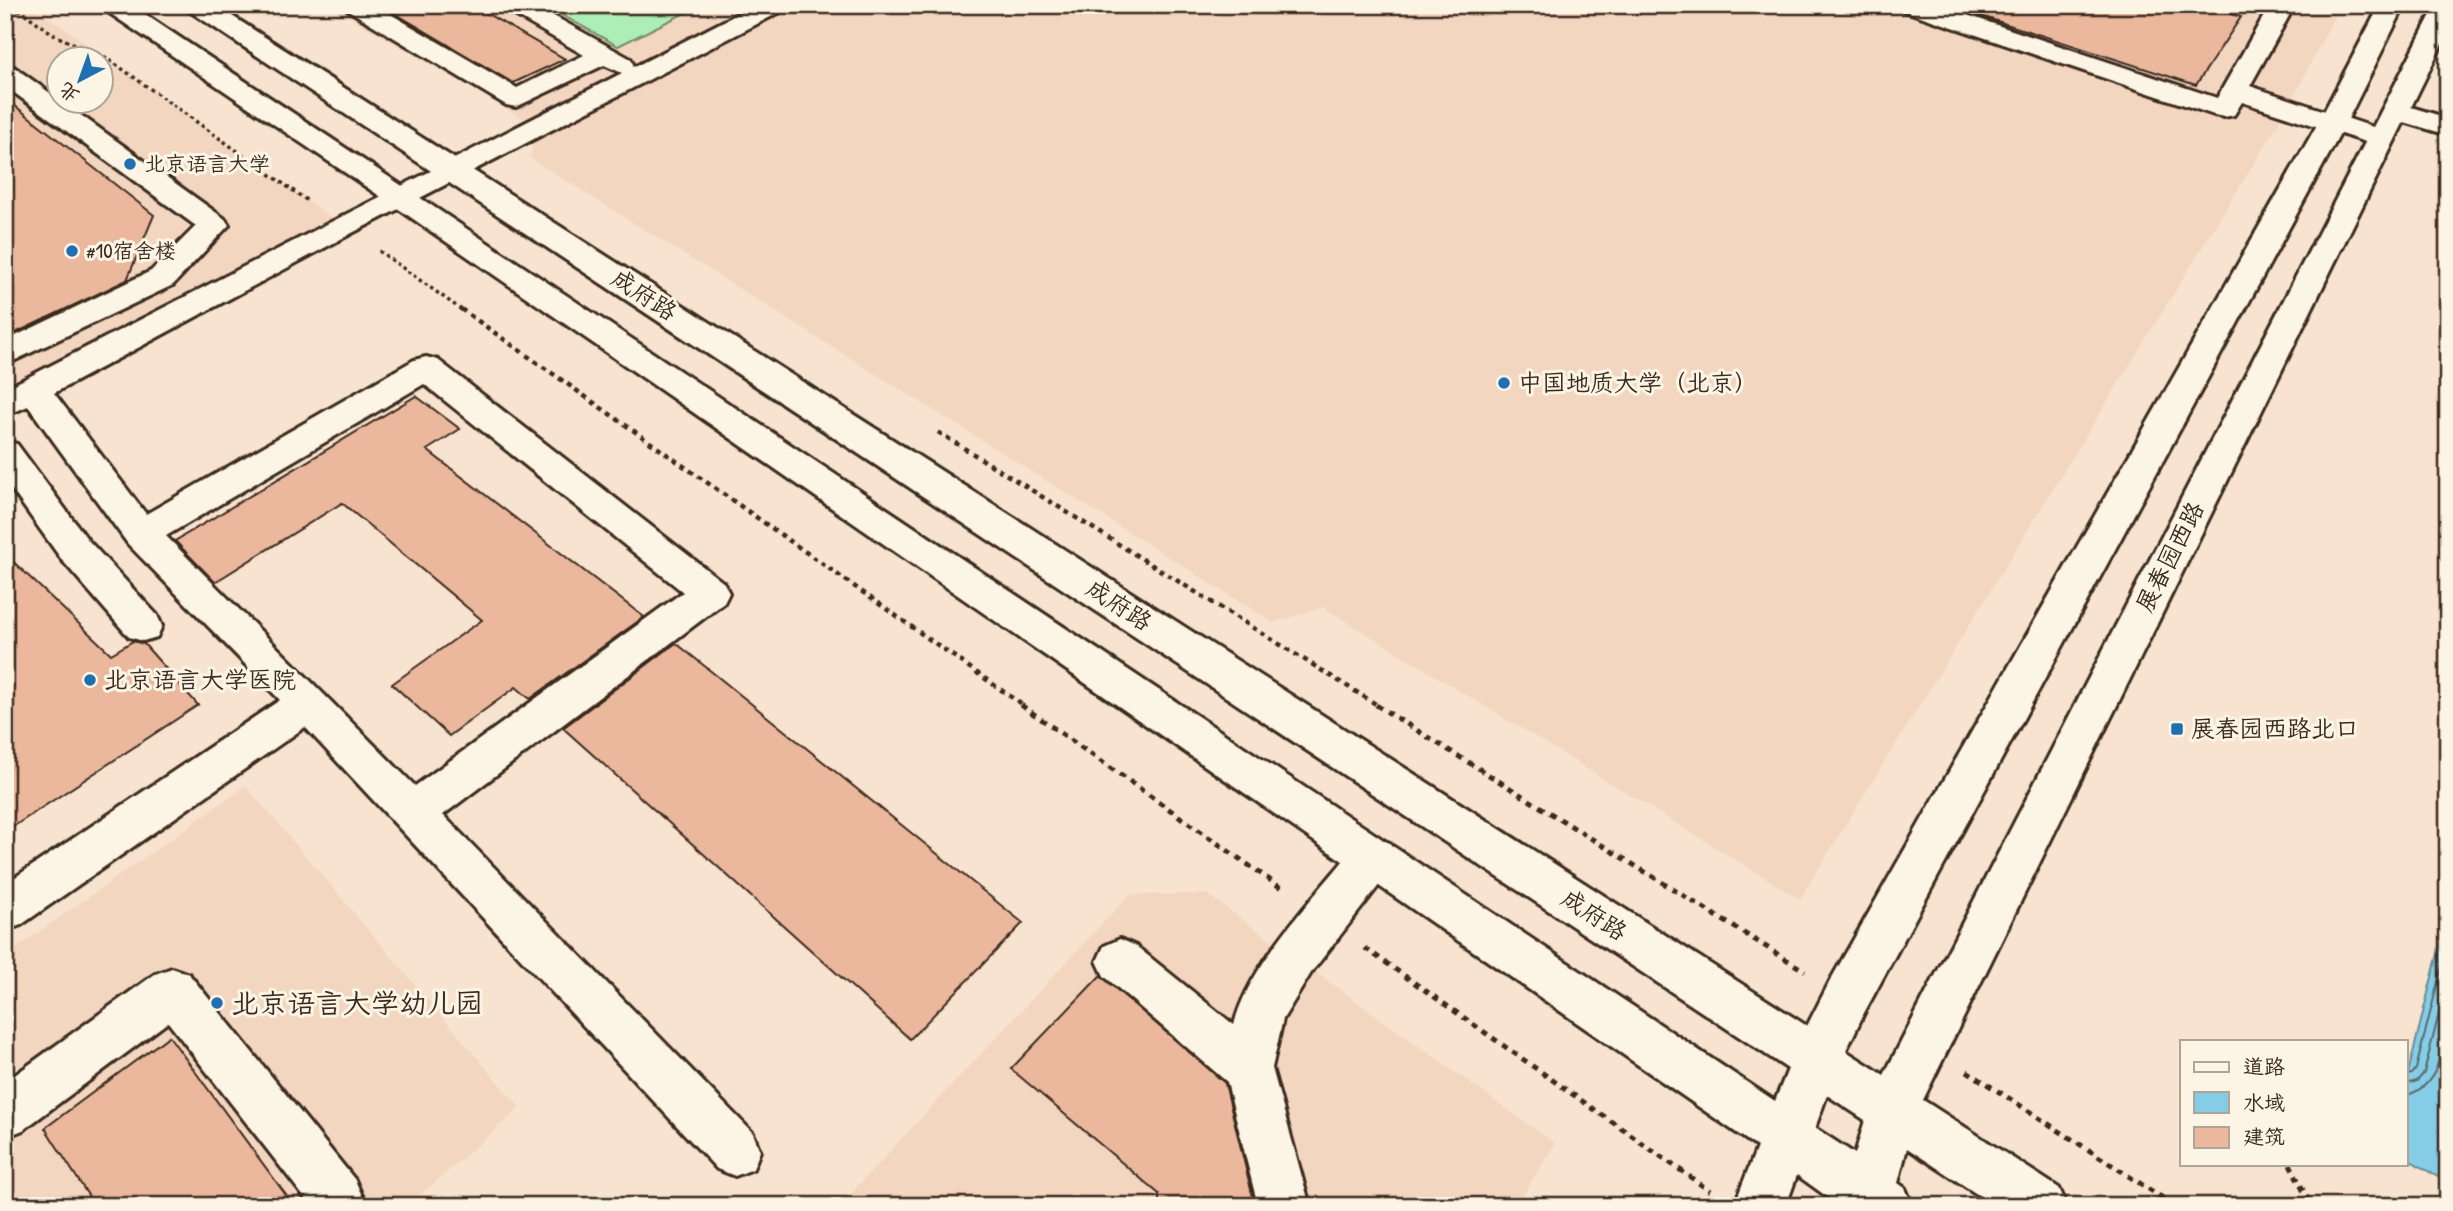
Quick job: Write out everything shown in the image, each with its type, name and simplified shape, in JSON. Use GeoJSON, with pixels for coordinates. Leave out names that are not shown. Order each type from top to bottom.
{"type":"FeatureCollection","features":[{"type":"Feature","properties":{"kind":"main road"},"geometry":{"type":"LineString","coordinates":[[114,5],[1374,857],[1874,1201]]}},
{"type":"Feature","properties":{"kind":"main road","name":"成府路"},"geometry":{"type":"LineString","coordinates":[[197,5],[2041,1206]]}},
{"type":"Feature","properties":{"kind":"main road"},"geometry":{"type":"LineString","coordinates":[[357,5],[516,99],[604,55]]}},
{"type":"Feature","properties":{"kind":"main road"},"geometry":{"type":"LineString","coordinates":[[515,5],[639,74]]}},
{"type":"Feature","properties":{"kind":"main road"},"geometry":{"type":"LineString","coordinates":[[735,1151],[413,812],[141,534],[19,396],[343,226],[775,5]]}},
{"type":"Feature","properties":{"kind":"main road"},"geometry":{"type":"LineString","coordinates":[[1911,5],[2224,109],[2283,5]]}},
{"type":"Feature","properties":{"kind":"main road"},"geometry":{"type":"LineString","coordinates":[[1740,1202],[1786,1138],[1816,1060],[1847,997],[2332,123],[2393,5]]}},
{"type":"Feature","properties":{"kind":"main road","name":"展春园西路"},"geometry":{"type":"LineString","coordinates":[[1874,1201],[1893,1109],[1924,1044],[2448,6]]}},
{"type":"Feature","properties":{"kind":"main road"},"geometry":{"type":"LineString","coordinates":[[5,73],[215,225],[162,278],[5,354]]}},
{"type":"Feature","properties":{"kind":"main road"},"geometry":{"type":"LineString","coordinates":[[2234,90],[2332,123],[2448,127]]}},
{"type":"Feature","properties":{"kind":"main road"},"geometry":{"type":"LineString","coordinates":[[141,534],[426,368],[710,593],[413,812]]}},
{"type":"Feature","properties":{"kind":"main road"},"geometry":{"type":"LineString","coordinates":[[5,453],[75,550],[144,626]]}},
{"type":"Feature","properties":{"kind":"main road"},"geometry":{"type":"LineString","coordinates":[[5,910],[308,703]]}},
{"type":"Feature","properties":{"kind":"main road"},"geometry":{"type":"LineString","coordinates":[[1284,1206],[1248,1068],[1261,1011],[1295,958],[1374,857]]}},
{"type":"Feature","properties":{"kind":"main road"},"geometry":{"type":"LineString","coordinates":[[1120,961],[1248,1068]]}},
{"type":"Feature","properties":{"kind":"main road"},"geometry":{"type":"LineString","coordinates":[[5,1112],[172,990],[337,1198]]}},
{"type":"Feature","properties":{"kind":"path"},"geometry":{"type":"LineString","coordinates":[[13,5],[56,36],[107,58],[1325,919],[1740,1202]]}},
{"type":"Feature","properties":{"kind":"path"},"geometry":{"type":"LineString","coordinates":[[937,431],[1847,997]]}},
{"type":"Feature","properties":{"kind":"path"},"geometry":{"type":"LineString","coordinates":[[1924,1044],[2175,1206]]}},
{"type":"Feature","properties":{"kind":"path"},"geometry":{"type":"LineString","coordinates":[[2291,1166],[2311,1206]]}},
{"type":"Feature","properties":{"kind":"shaded area","name":"北京语言大学"},"geometry":{"type":"Polygon","coordinates":[[[5,5],[31,5],[89,46],[46,46],[46,116],[116,116],[116,65],[343,226],[5,398],[5,5]]]}},
{"type":"Feature","properties":{"kind":"shaded area","name":"中国地质大学（北京）"},"geometry":{"type":"Polygon","coordinates":[[[329,5],[2340,5],[2288,108],[1800,899],[1323,607],[1274,623],[530,158],[537,127],[329,5]]]}},
{"type":"Feature","properties":{"kind":"shaded area","name":"北京语言大学幼儿园"},"geometry":{"type":"Polygon","coordinates":[[[246,786],[520,1108],[408,1206],[22,1206],[5,1179],[5,1119],[26,1076],[5,1050],[5,956],[246,786]]]}},
{"type":"Feature","properties":{"kind":"shaded area"},"geometry":{"type":"Polygon","coordinates":[[[1207,894],[1555,1144],[1516,1206],[839,1206],[1129,895],[1207,894]]]}},
{"type":"Feature","properties":{"kind":"green space"},"geometry":{"type":"Polygon","coordinates":[[[544,5],[701,5],[618,46],[544,5]]]}},
{"type":"Feature","properties":{"kind":"water"},"geometry":{"type":"Polygon","coordinates":[[[2448,913],[2448,1183],[2408,1159],[2408,1073],[2448,913]]]}},
{"type":"Feature","properties":{"kind":"building"},"geometry":{"type":"Polygon","coordinates":[[[381,5],[472,5],[565,59],[513,83],[381,5]]]}},
{"type":"Feature","properties":{"kind":"building"},"geometry":{"type":"Polygon","coordinates":[[[1976,5],[2202,5],[2241,17],[2196,85],[1975,14],[1976,5]]]}},
{"type":"Feature","properties":{"kind":"building","name":"#10宿舍楼"},"geometry":{"type":"Polygon","coordinates":[[[5,98],[154,215],[127,280],[5,338],[5,98]]]}},
{"type":"Feature","properties":{"kind":"building"},"geometry":{"type":"Polygon","coordinates":[[[416,396],[460,429],[427,450],[644,617],[530,699],[516,687],[449,736],[392,684],[482,620],[342,503],[215,582],[175,541],[416,396]]]}},
{"type":"Feature","properties":{"kind":"building","name":"北京语言大学医院"},"geometry":{"type":"Polygon","coordinates":[[[5,554],[111,654],[133,641],[144,644],[198,705],[5,832],[5,554]]]}},
{"type":"Feature","properties":{"kind":"building"},"geometry":{"type":"Polygon","coordinates":[[[676,643],[1023,923],[910,1039],[563,728],[676,643]]]}},
{"type":"Feature","properties":{"kind":"building"},"geometry":{"type":"Polygon","coordinates":[[[1101,975],[1225,1083],[1255,1206],[1159,1206],[1159,1194],[1011,1069],[1101,975]]]}},
{"type":"Feature","properties":{"kind":"building"},"geometry":{"type":"Polygon","coordinates":[[[169,1036],[294,1206],[95,1206],[45,1128],[169,1036]]]}},
{"type":"Feature","properties":{"kind":"place","name":"北京语言大学"},"geometry":{"type":"Point","coordinates":[130,164]}},
{"type":"Feature","properties":{"kind":"place","name":"#10宿舍楼"},"geometry":{"type":"Point","coordinates":[72,251]}},
{"type":"Feature","properties":{"kind":"place","name":"中国地质大学（北京）"},"geometry":{"type":"Point","coordinates":[1504,383]}},
{"type":"Feature","properties":{"kind":"place","name":"北京语言大学医院"},"geometry":{"type":"Point","coordinates":[90,680]}},
{"type":"Feature","properties":{"kind":"place","name":"展春园西路北口"},"geometry":{"type":"Point","coordinates":[2177,729]}},
{"type":"Feature","properties":{"kind":"place","name":"北京语言大学幼儿园"},"geometry":{"type":"Point","coordinates":[217,1003]}}]}
